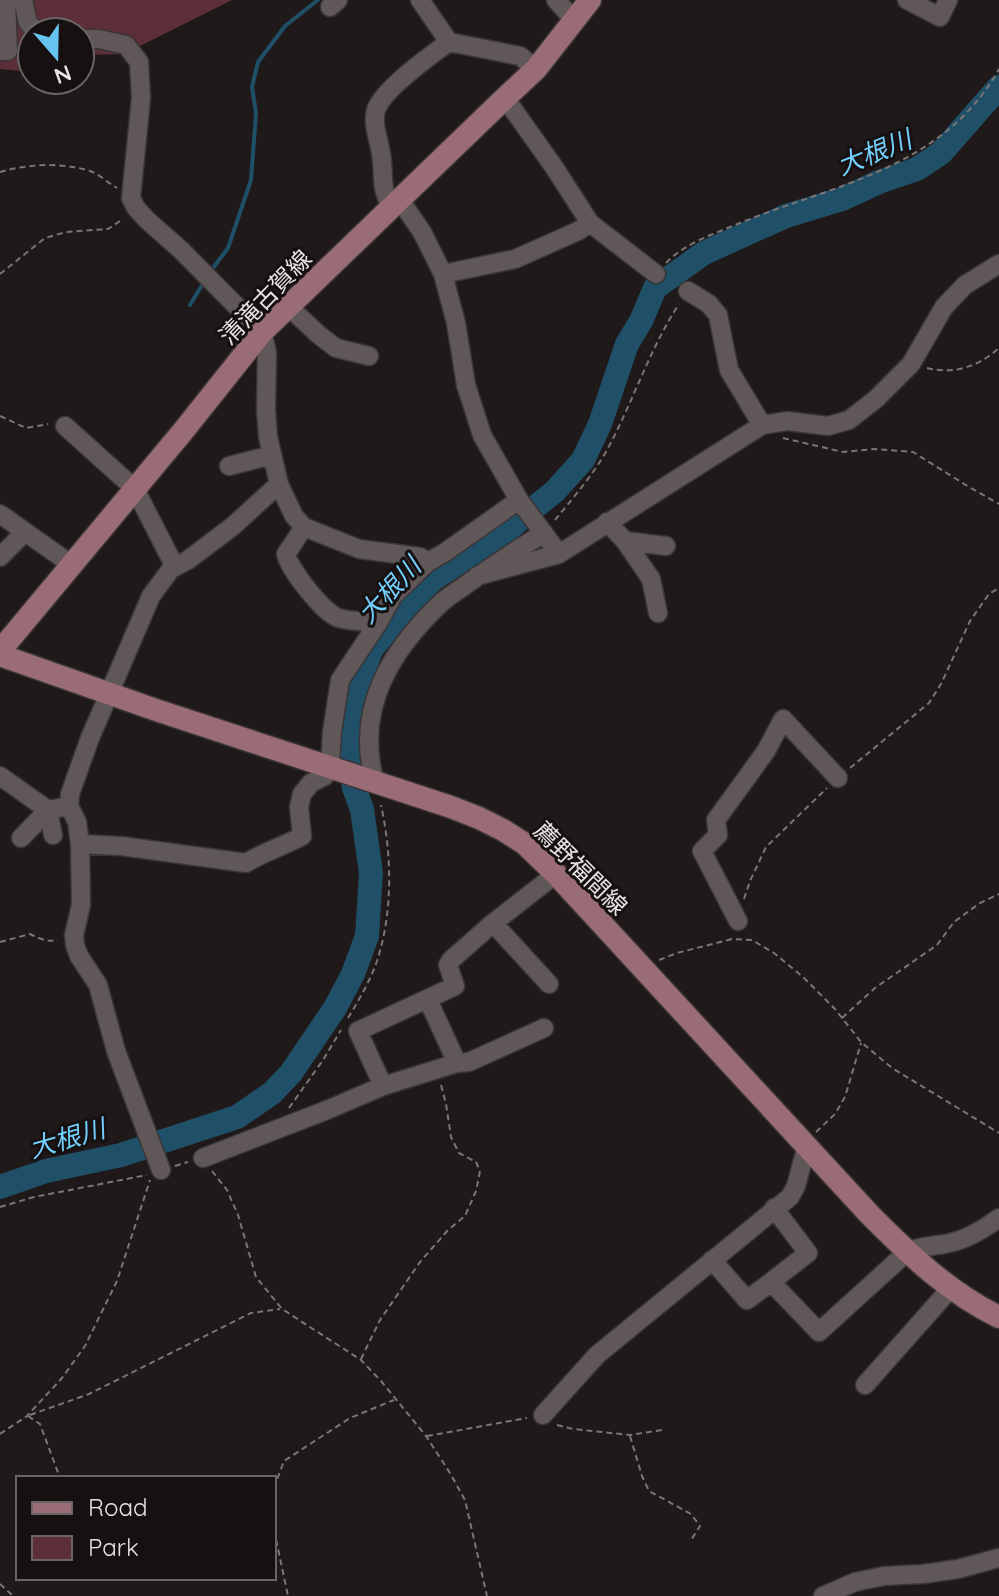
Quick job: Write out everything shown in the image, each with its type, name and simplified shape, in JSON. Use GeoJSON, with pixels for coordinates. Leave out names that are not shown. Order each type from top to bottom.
{"type":"FeatureCollection","features":[{"type":"Feature","properties":{"kind":"main road","name":"清滝古賀線"},"geometry":{"type":"LineString","coordinates":[[0,653],[262,332],[536,69],[590,0]]}},
{"type":"Feature","properties":{"kind":"main road","name":"薦野福間線"},"geometry":{"type":"LineString","coordinates":[[0,653],[479,818],[525,844],[907,1252],[951,1288],[999,1317]]}},
{"type":"Feature","properties":{"kind":"street"},"geometry":{"type":"LineString","coordinates":[[0,51],[8,51],[6,0]]}},
{"type":"Feature","properties":{"kind":"street"},"geometry":{"type":"LineString","coordinates":[[420,0],[449,42],[520,56],[536,69]]}},
{"type":"Feature","properties":{"kind":"street"},"geometry":{"type":"LineString","coordinates":[[556,0],[575,21]]}},
{"type":"Feature","properties":{"kind":"street"},"geometry":{"type":"LineString","coordinates":[[907,0],[940,17],[948,0]]}},
{"type":"Feature","properties":{"kind":"street"},"geometry":{"type":"LineString","coordinates":[[96,39],[126,45],[139,62],[141,98],[134,203],[262,332],[267,352],[266,410],[272,455],[279,484],[294,516],[304,527],[359,549],[420,557],[428,562]]}},
{"type":"Feature","properties":{"kind":"street"},"geometry":{"type":"LineString","coordinates":[[449,42],[389,92],[376,110],[385,196],[422,232],[443,274],[456,323],[466,385],[482,435],[519,500],[559,554]]}},
{"type":"Feature","properties":{"kind":"street"},"geometry":{"type":"LineString","coordinates":[[505,98],[590,223],[656,274]]}},
{"type":"Feature","properties":{"kind":"street"},"geometry":{"type":"LineString","coordinates":[[443,274],[515,259],[590,223]]}},
{"type":"Feature","properties":{"kind":"street"},"geometry":{"type":"LineString","coordinates":[[477,576],[559,554],[762,425],[787,421],[828,426],[849,420],[876,399],[911,364],[944,307],[965,285],[999,264]]}},
{"type":"Feature","properties":{"kind":"street"},"geometry":{"type":"LineString","coordinates":[[688,291],[709,304],[718,315],[729,370],[762,425]]}},
{"type":"Feature","properties":{"kind":"street"},"geometry":{"type":"LineString","coordinates":[[289,307],[336,348],[369,356]]}},
{"type":"Feature","properties":{"kind":"street"},"geometry":{"type":"LineString","coordinates":[[65,426],[135,489],[175,567]]}},
{"type":"Feature","properties":{"kind":"street"},"geometry":{"type":"LineString","coordinates":[[229,466],[272,455]]}},
{"type":"Feature","properties":{"kind":"street"},"geometry":{"type":"LineString","coordinates":[[157,1172],[147,1133],[116,1051],[98,985],[75,945],[74,935],[81,905],[80,844],[77,822],[69,806],[70,794],[90,738],[151,596],[171,569],[233,526],[279,484]]}},
{"type":"Feature","properties":{"kind":"street"},"geometry":{"type":"LineString","coordinates":[[80,844],[121,846],[246,863],[263,852],[302,836],[299,807],[302,794],[311,783],[335,769],[332,732],[340,680],[393,596],[428,562],[519,500]]}},
{"type":"Feature","properties":{"kind":"street"},"geometry":{"type":"LineString","coordinates":[[0,514],[72,565]]}},
{"type":"Feature","properties":{"kind":"street"},"geometry":{"type":"LineString","coordinates":[[607,522],[625,541],[651,579],[658,613]]}},
{"type":"Feature","properties":{"kind":"street"},"geometry":{"type":"LineString","coordinates":[[304,527],[286,554],[292,569],[327,611],[337,618],[378,623]]}},
{"type":"Feature","properties":{"kind":"street"},"geometry":{"type":"LineString","coordinates":[[0,557],[25,532]]}},
{"type":"Feature","properties":{"kind":"street"},"geometry":{"type":"LineString","coordinates":[[375,782],[369,734],[372,706],[383,676],[401,648],[444,600],[544,533]]}},
{"type":"Feature","properties":{"kind":"street"},"geometry":{"type":"LineString","coordinates":[[625,541],[666,546]]}},
{"type":"Feature","properties":{"kind":"street"},"geometry":{"type":"LineString","coordinates":[[735,930],[702,851],[718,835],[716,820],[766,751],[783,719],[838,778]]}},
{"type":"Feature","properties":{"kind":"street"},"geometry":{"type":"LineString","coordinates":[[0,776],[48,810],[53,835]]}},
{"type":"Feature","properties":{"kind":"street"},"geometry":{"type":"LineString","coordinates":[[21,838],[48,810],[69,806]]}},
{"type":"Feature","properties":{"kind":"street"},"geometry":{"type":"LineString","coordinates":[[383,1086],[358,1031],[455,986],[448,965],[451,960],[556,874]]}},
{"type":"Feature","properties":{"kind":"street"},"geometry":{"type":"LineString","coordinates":[[493,923],[549,984]]}},
{"type":"Feature","properties":{"kind":"street"},"geometry":{"type":"LineString","coordinates":[[428,1000],[457,1063]]}},
{"type":"Feature","properties":{"kind":"street"},"geometry":{"type":"LineString","coordinates":[[203,1158],[383,1086],[438,1068],[469,1062],[544,1028]]}},
{"type":"Feature","properties":{"kind":"street"},"geometry":{"type":"LineString","coordinates":[[543,1415],[597,1355],[790,1197],[807,1145]]}},
{"type":"Feature","properties":{"kind":"street"},"geometry":{"type":"LineString","coordinates":[[712,1260],[747,1300],[808,1253],[774,1208]]}},
{"type":"Feature","properties":{"kind":"street"},"geometry":{"type":"LineString","coordinates":[[771,1282],[819,1332],[907,1252],[921,1246],[947,1244],[971,1236],[999,1218]]}},
{"type":"Feature","properties":{"kind":"street"},"geometry":{"type":"LineString","coordinates":[[865,1385],[951,1288]]}},
{"type":"Feature","properties":{"kind":"street"},"geometry":{"type":"LineString","coordinates":[[823,1596],[855,1582],[884,1576],[935,1573],[999,1558]]}},
{"type":"Feature","properties":{"kind":"path"},"geometry":{"type":"LineString","coordinates":[[656,274],[674,254],[702,239],[912,156],[967,113],[999,69]]}},
{"type":"Feature","properties":{"kind":"path"},"geometry":{"type":"LineString","coordinates":[[0,172],[59,165],[81,169],[92,172],[134,203],[127,217],[108,229],[66,232],[45,238],[0,274]]}},
{"type":"Feature","properties":{"kind":"path"},"geometry":{"type":"LineString","coordinates":[[544,533],[606,452],[665,328],[688,291]]}},
{"type":"Feature","properties":{"kind":"path"},"geometry":{"type":"LineString","coordinates":[[911,364],[942,371],[964,368],[987,359],[999,348]]}},
{"type":"Feature","properties":{"kind":"path"},"geometry":{"type":"LineString","coordinates":[[0,416],[26,428],[51,424],[65,426]]}},
{"type":"Feature","properties":{"kind":"path"},"geometry":{"type":"LineString","coordinates":[[762,425],[777,437],[843,452],[874,449],[913,452],[999,504]]}},
{"type":"Feature","properties":{"kind":"path"},"geometry":{"type":"LineString","coordinates":[[735,930],[750,881],[766,847],[838,778],[929,703],[970,621],[989,594],[999,588]]}},
{"type":"Feature","properties":{"kind":"path"},"geometry":{"type":"LineString","coordinates":[[280,1127],[345,1025],[377,960],[388,906],[389,875],[383,814],[375,782]]}},
{"type":"Feature","properties":{"kind":"path"},"geometry":{"type":"LineString","coordinates":[[842,1018],[875,988],[937,945],[954,922],[999,894]]}},
{"type":"Feature","properties":{"kind":"path"},"geometry":{"type":"LineString","coordinates":[[643,967],[735,930]]}},
{"type":"Feature","properties":{"kind":"path"},"geometry":{"type":"LineString","coordinates":[[735,930],[774,953],[803,977],[835,1009],[861,1042],[892,1068],[999,1133]]}},
{"type":"Feature","properties":{"kind":"path"},"geometry":{"type":"LineString","coordinates":[[0,942],[30,934],[50,942],[74,935]]}},
{"type":"Feature","properties":{"kind":"path"},"geometry":{"type":"LineString","coordinates":[[807,1145],[835,1114],[845,1097],[861,1042]]}},
{"type":"Feature","properties":{"kind":"path"},"geometry":{"type":"LineString","coordinates":[[361,1360],[380,1320],[420,1262],[465,1216],[476,1191],[480,1171],[476,1162],[459,1153],[451,1137],[438,1068]]}},
{"type":"Feature","properties":{"kind":"path"},"geometry":{"type":"LineString","coordinates":[[0,1207],[157,1172],[203,1158],[227,1190],[238,1215],[256,1277],[282,1309],[361,1360],[426,1436],[465,1500],[487,1596]]}},
{"type":"Feature","properties":{"kind":"path"},"geometry":{"type":"LineString","coordinates":[[0,1434],[27,1416],[62,1378],[85,1346],[117,1281],[157,1172]]}},
{"type":"Feature","properties":{"kind":"path"},"geometry":{"type":"LineString","coordinates":[[27,1416],[89,1394],[251,1313],[282,1309]]}},
{"type":"Feature","properties":{"kind":"path"},"geometry":{"type":"LineString","coordinates":[[276,1483],[284,1461],[350,1418],[395,1400]]}},
{"type":"Feature","properties":{"kind":"path"},"geometry":{"type":"LineString","coordinates":[[426,1436],[543,1415],[550,1424],[573,1429],[630,1435],[662,1430]]}},
{"type":"Feature","properties":{"kind":"path"},"geometry":{"type":"LineString","coordinates":[[27,1416],[40,1424],[59,1476]]}},
{"type":"Feature","properties":{"kind":"path"},"geometry":{"type":"LineString","coordinates":[[630,1435],[649,1491],[691,1514],[700,1526],[691,1540]]}},
{"type":"Feature","properties":{"kind":"path"},"geometry":{"type":"LineString","coordinates":[[276,1539],[288,1596]]}},
{"type":"Feature","properties":{"kind":"path"},"geometry":{"type":"LineString","coordinates":[[0,1584],[13,1596]]}},
{"type":"Feature","properties":{"kind":"green space"},"geometry":{"type":"Polygon","coordinates":[[[0,0],[232,0],[124,54],[96,55],[96,16],[16,16],[16,70],[0,69],[0,0]]]}},
{"type":"Feature","properties":{"kind":"waterway"},"geometry":{"type":"LineString","coordinates":[[210,272],[228,248],[251,180],[256,113],[252,87],[258,62],[285,26],[318,0]]}},
{"type":"Feature","properties":{"kind":"waterway","name":"大根川"},"geometry":{"type":"LineString","coordinates":[[0,1187],[46,1171],[121,1155],[237,1117],[272,1093],[291,1073],[335,1008],[353,974],[367,936],[371,873],[349,748],[350,710],[371,650],[432,580],[506,531],[555,491],[583,460],[600,424],[627,344],[655,288],[704,253],[786,216],[842,199],[917,169],[941,153],[999,87]]}},
{"type":"Feature","properties":{"kind":"waterway"},"geometry":{"type":"LineString","coordinates":[[190,305],[205,280]]}}]}
